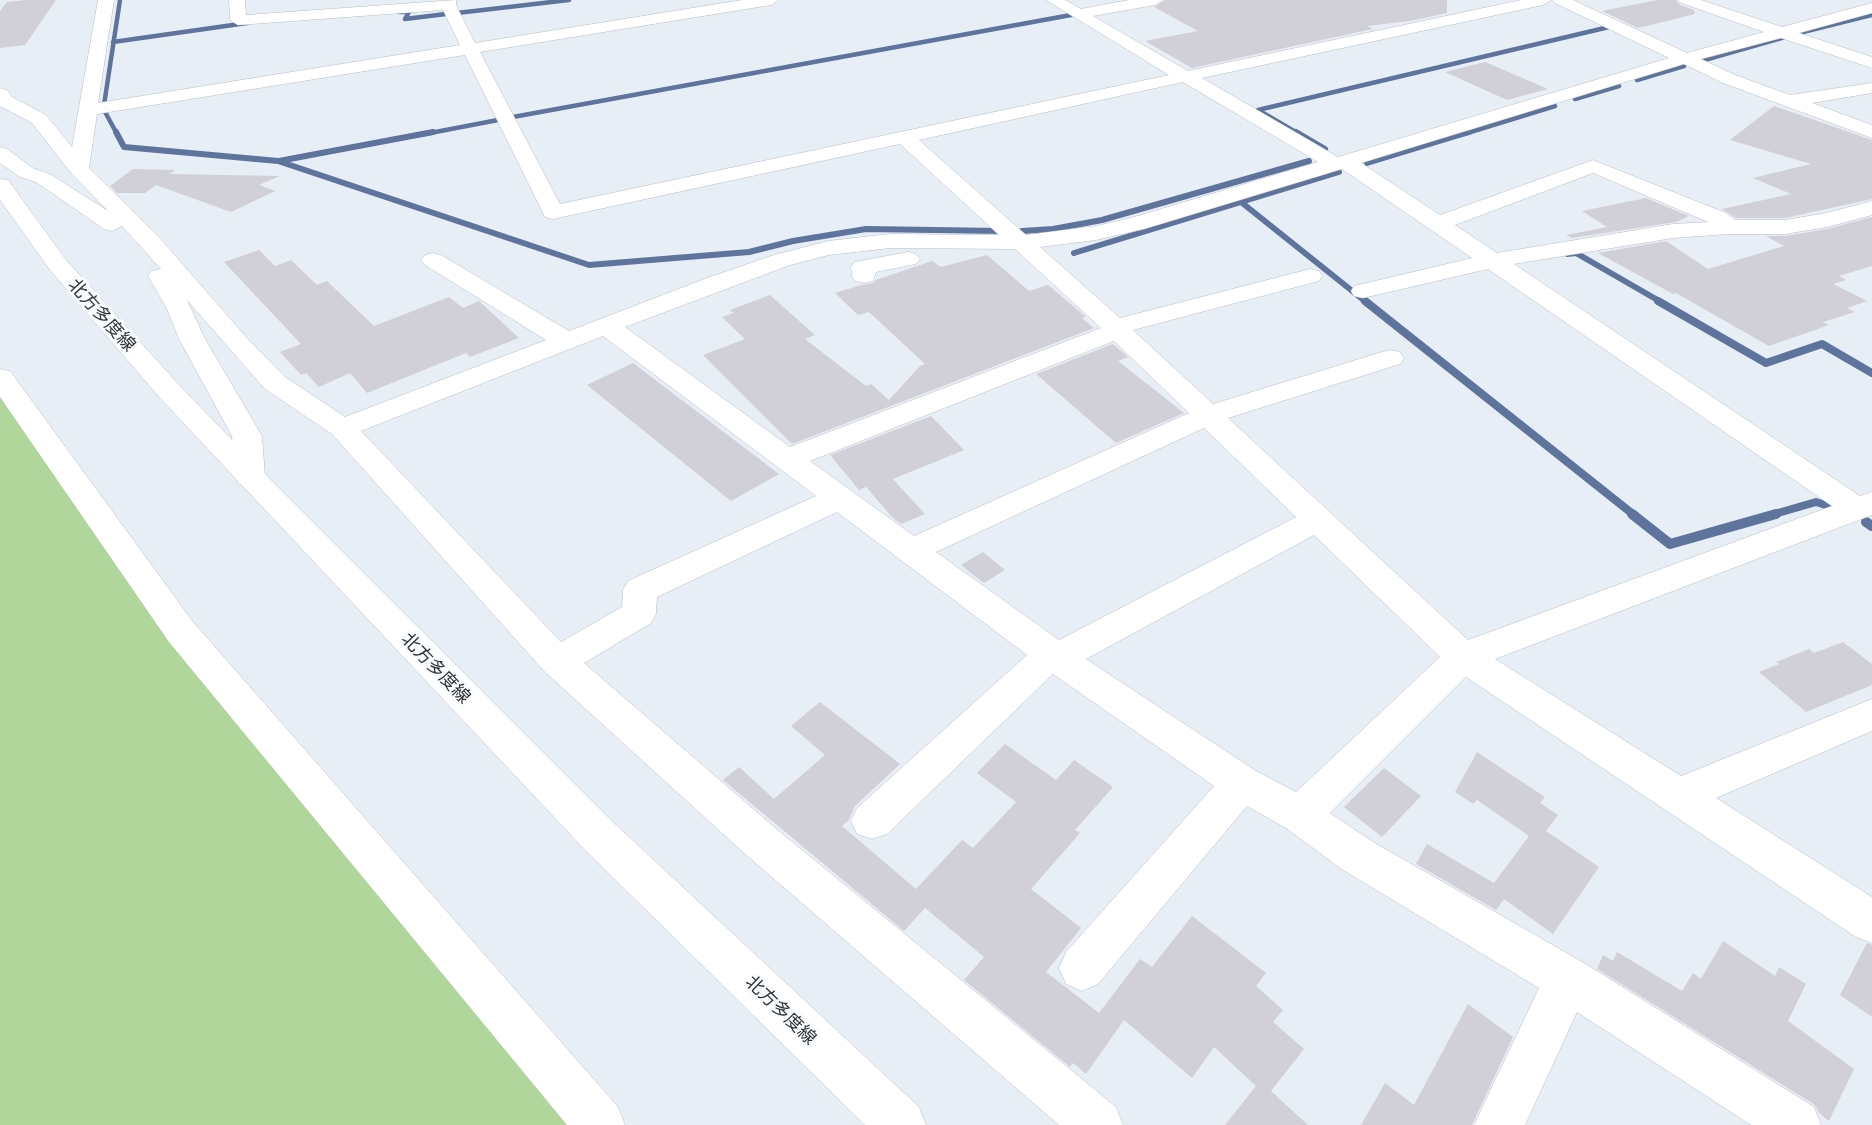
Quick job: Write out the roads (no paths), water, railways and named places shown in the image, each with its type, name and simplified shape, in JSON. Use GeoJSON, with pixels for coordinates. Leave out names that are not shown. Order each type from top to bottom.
{"type":"FeatureCollection","features":[{"type":"Feature","properties":{"kind":"street"},"geometry":{"type":"LineString","coordinates":[[78,169],[106,0]]}},
{"type":"Feature","properties":{"kind":"street"},"geometry":{"type":"LineString","coordinates":[[237,0],[238,20],[448,2],[553,212],[1543,0]]}},
{"type":"Feature","properties":{"kind":"street"},"geometry":{"type":"LineString","coordinates":[[89,110],[771,0]]}},
{"type":"Feature","properties":{"kind":"street"},"geometry":{"type":"LineString","coordinates":[[1054,0],[1341,162],[1864,505]]}},
{"type":"Feature","properties":{"kind":"street"},"geometry":{"type":"LineString","coordinates":[[1079,14],[1155,0]]}},
{"type":"Feature","properties":{"kind":"street"},"geometry":{"type":"LineString","coordinates":[[1560,0],[1683,59],[1786,102],[1872,132]]}},
{"type":"Feature","properties":{"kind":"street"},"geometry":{"type":"LineString","coordinates":[[1686,0],[1872,63]]}},
{"type":"Feature","properties":{"kind":"street"},"geometry":{"type":"LineString","coordinates":[[342,428],[782,260],[828,248],[890,241],[1023,242],[1096,234],[1136,224],[1683,59],[1872,8]]}},
{"type":"Feature","properties":{"kind":"street"},"geometry":{"type":"LineString","coordinates":[[1786,102],[1872,88]]}},
{"type":"Feature","properties":{"kind":"street"},"geometry":{"type":"LineString","coordinates":[[0,94],[5,101],[39,119],[78,169],[149,240],[237,343],[275,383],[342,428],[557,661],[759,840],[1098,1125]]}},
{"type":"Feature","properties":{"kind":"street"},"geometry":{"type":"LineString","coordinates":[[904,137],[1117,329],[1463,657],[1872,922]]}},
{"type":"Feature","properties":{"kind":"street"},"geometry":{"type":"LineString","coordinates":[[0,153],[27,173],[43,178],[123,231],[149,240]]}},
{"type":"Feature","properties":{"kind":"street"},"geometry":{"type":"LineString","coordinates":[[1437,224],[1593,166],[1718,218],[1729,227]]}},
{"type":"Feature","properties":{"kind":"street","name":"北方多度線"},"geometry":{"type":"LineString","coordinates":[[0,184],[58,265],[170,392],[250,477],[600,837],[901,1125]]}},
{"type":"Feature","properties":{"kind":"street"},"geometry":{"type":"LineString","coordinates":[[1363,291],[1491,261],[1673,231],[1729,227],[1785,227],[1827,220],[1872,208]]}},
{"type":"Feature","properties":{"kind":"street"},"geometry":{"type":"LineString","coordinates":[[149,240],[152,261],[180,309],[192,339],[247,436],[250,477]]}},
{"type":"Feature","properties":{"kind":"street"},"geometry":{"type":"LineString","coordinates":[[864,276],[863,267],[968,249],[979,242]]}},
{"type":"Feature","properties":{"kind":"street"},"geometry":{"type":"LineString","coordinates":[[433,260],[567,341]]}},
{"type":"Feature","properties":{"kind":"street"},"geometry":{"type":"LineString","coordinates":[[786,459],[1117,329],[1310,276]]}},
{"type":"Feature","properties":{"kind":"street"},"geometry":{"type":"LineString","coordinates":[[606,326],[1054,656],[1242,783],[1300,815],[1358,856],[1568,979],[1796,1125]]}},
{"type":"Feature","properties":{"kind":"street"},"geometry":{"type":"LineString","coordinates":[[911,550],[1208,415],[1391,358]]}},
{"type":"Feature","properties":{"kind":"street"},"geometry":{"type":"LineString","coordinates":[[0,377],[181,632],[600,1125]]}},
{"type":"Feature","properties":{"kind":"street"},"geometry":{"type":"LineString","coordinates":[[557,661],[639,614],[640,590],[840,498]]}},
{"type":"Feature","properties":{"kind":"street"},"geometry":{"type":"LineString","coordinates":[[1300,815],[1463,657],[1864,505]]}},
{"type":"Feature","properties":{"kind":"street"},"geometry":{"type":"LineString","coordinates":[[872,821],[1054,656],[1317,519]]}},
{"type":"Feature","properties":{"kind":"street"},"geometry":{"type":"LineString","coordinates":[[1678,796],[1872,714]]}},
{"type":"Feature","properties":{"kind":"street"},"geometry":{"type":"LineString","coordinates":[[1082,968],[1242,783]]}},
{"type":"Feature","properties":{"kind":"street"},"geometry":{"type":"LineString","coordinates":[[1499,1125],[1568,979]]}},
{"type":"Feature","properties":{"kind":"waterway"},"geometry":{"type":"LineString","coordinates":[[114,42],[120,0]]}},
{"type":"Feature","properties":{"kind":"waterway"},"geometry":{"type":"LineString","coordinates":[[457,13],[569,0]]}},
{"type":"Feature","properties":{"kind":"waterway"},"geometry":{"type":"LineString","coordinates":[[399,12],[409,12],[405,19],[446,14]]}},
{"type":"Feature","properties":{"kind":"waterway"},"geometry":{"type":"LineString","coordinates":[[513,117],[1071,15]]}},
{"type":"Feature","properties":{"kind":"waterway"},"geometry":{"type":"LineString","coordinates":[[1799,33],[1872,15]]}},
{"type":"Feature","properties":{"kind":"waterway"},"geometry":{"type":"LineString","coordinates":[[114,42],[247,23]]}},
{"type":"Feature","properties":{"kind":"waterway"},"geometry":{"type":"LineString","coordinates":[[1299,134],[1258,110],[1609,27]]}},
{"type":"Feature","properties":{"kind":"waterway"},"geometry":{"type":"LineString","coordinates":[[1701,61],[1785,37]]}},
{"type":"Feature","properties":{"kind":"waterway"},"geometry":{"type":"LineString","coordinates":[[104,105],[114,42]]}},
{"type":"Feature","properties":{"kind":"waterway"},"geometry":{"type":"LineString","coordinates":[[1637,80],[1684,66]]}},
{"type":"Feature","properties":{"kind":"waterway"},"geometry":{"type":"LineString","coordinates":[[1575,99],[1619,86]]}},
{"type":"Feature","properties":{"kind":"waterway"},"geometry":{"type":"LineString","coordinates":[[1464,134],[1555,106]]}},
{"type":"Feature","properties":{"kind":"waterway"},"geometry":{"type":"LineString","coordinates":[[104,110],[117,134]]}},
{"type":"Feature","properties":{"kind":"waterway"},"geometry":{"type":"LineString","coordinates":[[425,134],[498,120]]}},
{"type":"Feature","properties":{"kind":"waterway"},"geometry":{"type":"LineString","coordinates":[[116,132],[124,147],[278,161],[589,265],[749,252],[793,241],[866,229],[1002,231]]}},
{"type":"Feature","properties":{"kind":"waterway"},"geometry":{"type":"LineString","coordinates":[[279,161],[433,132]]}},
{"type":"Feature","properties":{"kind":"waterway"},"geometry":{"type":"LineString","coordinates":[[1296,132],[1325,149]]}},
{"type":"Feature","properties":{"kind":"waterway"},"geometry":{"type":"LineString","coordinates":[[1367,163],[1469,132]]}},
{"type":"Feature","properties":{"kind":"waterway"},"geometry":{"type":"LineString","coordinates":[[1022,231],[1053,229],[1102,220],[1309,161]]}},
{"type":"Feature","properties":{"kind":"waterway"},"geometry":{"type":"LineString","coordinates":[[1241,202],[1339,172]]}},
{"type":"Feature","properties":{"kind":"waterway"},"geometry":{"type":"LineString","coordinates":[[1074,253],[1241,202]]}},
{"type":"Feature","properties":{"kind":"waterway"},"geometry":{"type":"LineString","coordinates":[[1241,202],[1366,302]]}},
{"type":"Feature","properties":{"kind":"waterway"},"geometry":{"type":"LineString","coordinates":[[1567,254],[1576,253],[1661,302]]}},
{"type":"Feature","properties":{"kind":"waterway"},"geometry":{"type":"LineString","coordinates":[[1365,301],[1634,515]]}},
{"type":"Feature","properties":{"kind":"waterway"},"geometry":{"type":"LineString","coordinates":[[1658,301],[1766,363],[1822,344],[1872,373]]}},
{"type":"Feature","properties":{"kind":"waterway"},"geometry":{"type":"LineString","coordinates":[[1771,515],[1816,502],[1829,506]]}},
{"type":"Feature","properties":{"kind":"waterway"},"geometry":{"type":"LineString","coordinates":[[1632,514],[1670,544],[1776,514]]}},
{"type":"Feature","properties":{"kind":"waterway"},"geometry":{"type":"LineString","coordinates":[[1866,522],[1872,526]]}}]}
